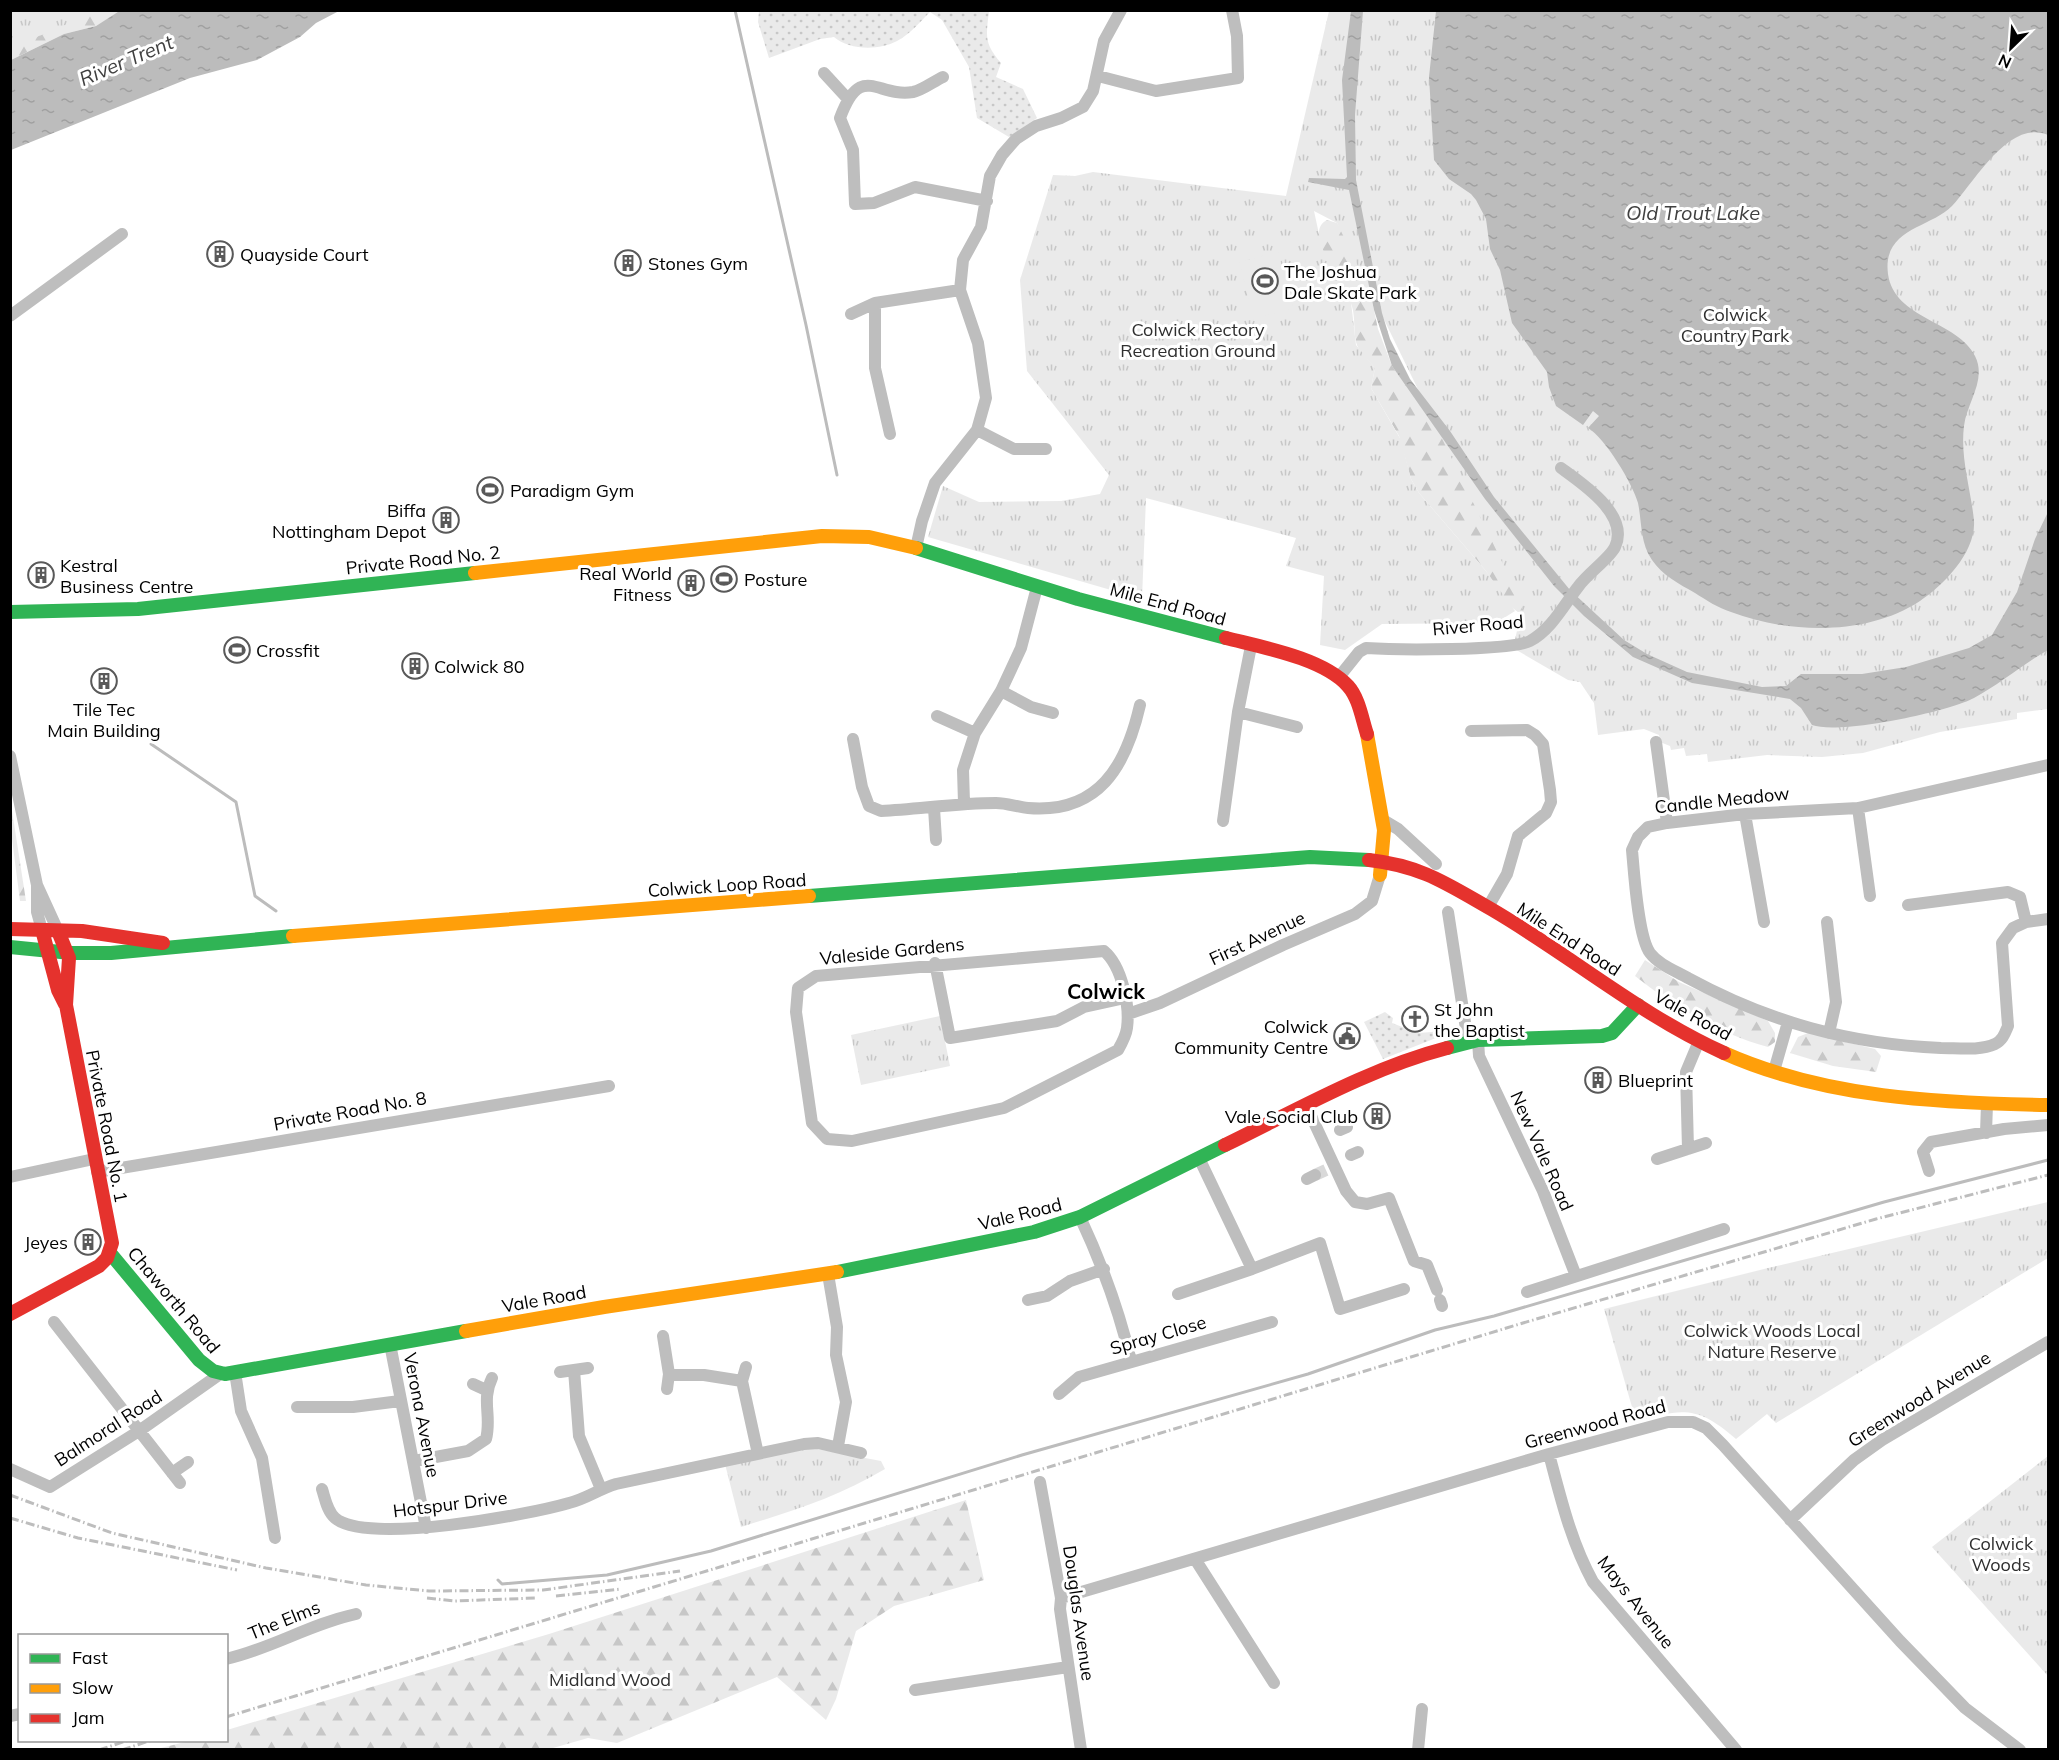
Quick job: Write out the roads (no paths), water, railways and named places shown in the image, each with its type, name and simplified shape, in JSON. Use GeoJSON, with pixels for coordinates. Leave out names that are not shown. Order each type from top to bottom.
{"type":"FeatureCollection","features":[{"type":"Feature","properties":{"kind":"street"},"geometry":{"type":"LineString","coordinates":[[916,548],[929,497],[935,483],[977,430],[986,398],[978,343],[960,290],[963,260],[981,226],[990,176],[1002,155],[1016,140],[1036,126],[1061,118],[1083,106],[1094,91],[1104,41],[1121,10]]}},
{"type":"Feature","properties":{"kind":"street"},"geometry":{"type":"LineString","coordinates":[[1098,76],[1156,91],[1238,78],[1237,36],[1232,10]]}},
{"type":"Feature","properties":{"kind":"street"},"geometry":{"type":"LineString","coordinates":[[824,73],[847,98]]}},
{"type":"Feature","properties":{"kind":"street"},"geometry":{"type":"LineString","coordinates":[[943,77],[914,92],[899,92],[868,86],[857,90],[847,98],[840,118],[853,150],[855,204],[874,203],[915,187],[987,201]]}},
{"type":"Feature","properties":{"kind":"street"},"geometry":{"type":"LineString","coordinates":[[10,316],[122,234]]}},
{"type":"Feature","properties":{"kind":"street"},"geometry":{"type":"LineString","coordinates":[[851,314],[874,303],[960,290]]}},
{"type":"Feature","properties":{"kind":"street"},"geometry":{"type":"LineString","coordinates":[[874,303],[874,368],[890,434]]}},
{"type":"Feature","properties":{"kind":"street"},"geometry":{"type":"LineString","coordinates":[[977,430],[1014,449],[1046,448]]}},
{"type":"Feature","properties":{"kind":"street","name":"River Road"},"geometry":{"type":"LineString","coordinates":[[1339,677],[1359,652],[1366,648],[1497,646],[1528,642],[1546,630],[1586,575],[1614,549],[1617,539],[1617,520],[1607,505],[1558,471]]}},
{"type":"Feature","properties":{"kind":"street","name":"Mile End Road"},"geometry":{"type":"LineString","coordinates":[[838,535],[872,538],[916,548],[1037,587],[1322,667],[1339,677],[1350,688],[1362,716],[1383,820],[1381,869],[1435,876],[1484,905],[1638,1005]]}},
{"type":"Feature","properties":{"kind":"street","name":"Private Road No. 2"},"geometry":{"type":"LineString","coordinates":[[10,612],[138,609],[838,535]]}},
{"type":"Feature","properties":{"kind":"street"},"geometry":{"type":"LineString","coordinates":[[964,803],[963,770],[975,733],[1001,691],[1021,648],[1037,587]]}},
{"type":"Feature","properties":{"kind":"street"},"geometry":{"type":"LineString","coordinates":[[1228,813],[1238,712],[1251,646]]}},
{"type":"Feature","properties":{"kind":"street"},"geometry":{"type":"LineString","coordinates":[[1001,691],[1031,707],[1053,713]]}},
{"type":"Feature","properties":{"kind":"street"},"geometry":{"type":"LineString","coordinates":[[853,739],[862,787],[869,806],[881,811],[964,803],[1004,803],[1029,808],[1062,806],[1087,798],[1114,773],[1132,737],[1140,705]]}},
{"type":"Feature","properties":{"kind":"street"},"geometry":{"type":"LineString","coordinates":[[1238,712],[1278,728],[1297,727]]}},
{"type":"Feature","properties":{"kind":"street"},"geometry":{"type":"LineString","coordinates":[[937,716],[975,733]]}},
{"type":"Feature","properties":{"kind":"street"},"geometry":{"type":"LineString","coordinates":[[1470,731],[1527,730],[1535,735],[1543,744],[1551,802],[1546,813],[1518,836],[1507,874],[1484,905]]}},
{"type":"Feature","properties":{"kind":"street"},"geometry":{"type":"LineString","coordinates":[[1661,748],[1667,823]]}},
{"type":"Feature","properties":{"kind":"street","name":"Private Road No. 1"},"geometry":{"type":"LineString","coordinates":[[10,756],[38,885],[66,951],[69,970],[66,1005],[112,1238],[110,1253]]}},
{"type":"Feature","properties":{"kind":"street","name":"Candle Meadow"},"geometry":{"type":"LineString","coordinates":[[2026,922],[2013,928],[2002,943],[2008,1026],[2003,1038],[1986,1047],[1890,1046],[1788,1022],[1749,1008],[1656,960],[1648,950],[1640,916],[1632,850],[1638,837],[1648,827],[1667,823],[1745,814],[1858,808],[2049,765]]}},
{"type":"Feature","properties":{"kind":"street"},"geometry":{"type":"LineString","coordinates":[[934,807],[936,840]]}},
{"type":"Feature","properties":{"kind":"street"},"geometry":{"type":"LineString","coordinates":[[1858,808],[1870,896]]}},
{"type":"Feature","properties":{"kind":"street"},"geometry":{"type":"LineString","coordinates":[[1745,814],[1763,916],[1776,908]]}},
{"type":"Feature","properties":{"kind":"street"},"geometry":{"type":"LineString","coordinates":[[1383,820],[1398,829],[1436,864]]}},
{"type":"Feature","properties":{"kind":"street","name":"Colwick Loop Road"},"geometry":{"type":"LineString","coordinates":[[10,947],[91,954],[136,953],[171,945],[1320,857],[1381,869]]}},
{"type":"Feature","properties":{"kind":"street","name":"First Avenue"},"geometry":{"type":"LineString","coordinates":[[1128,1014],[1160,1003],[1356,914],[1371,901],[1381,869]]}},
{"type":"Feature","properties":{"kind":"street","name":"Private Road No. 1"},"geometry":{"type":"LineString","coordinates":[[38,885],[37,912],[58,990],[66,1005]]}},
{"type":"Feature","properties":{"kind":"street"},"geometry":{"type":"LineString","coordinates":[[1908,905],[2008,892],[2020,897],[2026,922],[2049,919]]}},
{"type":"Feature","properties":{"kind":"street","name":"New Vale Road"},"geometry":{"type":"LineString","coordinates":[[1448,912],[1473,1041],[1542,1191],[1576,1276]]}},
{"type":"Feature","properties":{"kind":"street"},"geometry":{"type":"LineString","coordinates":[[1827,922],[1836,1002],[1829,1033]]}},
{"type":"Feature","properties":{"kind":"street","name":"Colwick Loop Road"},"geometry":{"type":"LineString","coordinates":[[10,929],[82,931],[171,945]]}},
{"type":"Feature","properties":{"kind":"street","name":"Valeside Gardens"},"geometry":{"type":"LineString","coordinates":[[1104,951],[1115,962],[1128,1014],[1127,1031],[1118,1050],[1004,1108],[852,1141],[827,1139],[812,1123],[798,1032],[798,988],[816,976],[935,963],[1104,951]]}},
{"type":"Feature","properties":{"kind":"street"},"geometry":{"type":"LineString","coordinates":[[935,963],[950,1038],[1057,1021],[1084,1007],[1125,998]]}},
{"type":"Feature","properties":{"kind":"street","name":"Vale Road"},"geometry":{"type":"LineString","coordinates":[[220,1374],[604,1307],[828,1274],[1034,1232],[1080,1216],[1391,1066],[1473,1041],[1602,1036],[1612,1033],[1638,1005],[1699,1041],[1733,1057],[1774,1071],[1868,1094],[1944,1103],[2049,1105]]}},
{"type":"Feature","properties":{"kind":"street"},"geometry":{"type":"LineString","coordinates":[[1774,1071],[1788,1022]]}},
{"type":"Feature","properties":{"kind":"street"},"geometry":{"type":"LineString","coordinates":[[1688,1149],[1686,1072],[1692,1053],[1699,1041]]}},
{"type":"Feature","properties":{"kind":"street","name":"Private Road No. 8"},"geometry":{"type":"LineString","coordinates":[[10,1177],[96,1166],[609,1086]]}},
{"type":"Feature","properties":{"kind":"street"},"geometry":{"type":"LineString","coordinates":[[1986,1133],[1987,1104]]}},
{"type":"Feature","properties":{"kind":"street"},"geometry":{"type":"LineString","coordinates":[[1306,1105],[1334,1132],[1333,1165],[1346,1191],[1355,1202],[1367,1204],[1389,1198],[1414,1261],[1427,1265],[1440,1299]]}},
{"type":"Feature","properties":{"kind":"street"},"geometry":{"type":"LineString","coordinates":[[1929,1171],[1923,1152],[1931,1142],[2049,1125]]}},
{"type":"Feature","properties":{"kind":"street"},"geometry":{"type":"LineString","coordinates":[[1657,1159],[1706,1143]]}},
{"type":"Feature","properties":{"kind":"street"},"geometry":{"type":"LineString","coordinates":[[1199,1158],[1252,1269]]}},
{"type":"Feature","properties":{"kind":"street"},"geometry":{"type":"LineString","coordinates":[[1080,1216],[1104,1269],[1131,1361]]}},
{"type":"Feature","properties":{"kind":"street"},"geometry":{"type":"LineString","coordinates":[[1527,1292],[1724,1229]]}},
{"type":"Feature","properties":{"kind":"street"},"geometry":{"type":"LineString","coordinates":[[1178,1294],[1320,1243],[1340,1309],[1404,1289]]}},
{"type":"Feature","properties":{"kind":"street","name":"Chaworth Road"},"geometry":{"type":"LineString","coordinates":[[10,1314],[99,1266],[110,1253],[199,1360],[207,1368],[220,1374]]}},
{"type":"Feature","properties":{"kind":"street"},"geometry":{"type":"LineString","coordinates":[[1028,1300],[1047,1296],[1070,1281],[1104,1269]]}},
{"type":"Feature","properties":{"kind":"street"},"geometry":{"type":"LineString","coordinates":[[828,1274],[837,1327],[836,1355],[846,1402],[838,1446]]}},
{"type":"Feature","properties":{"kind":"street"},"geometry":{"type":"LineString","coordinates":[[54,1322],[176,1478],[188,1462]]}},
{"type":"Feature","properties":{"kind":"street","name":"Spray Close"},"geometry":{"type":"LineString","coordinates":[[1059,1394],[1079,1377],[1272,1322]]}},
{"type":"Feature","properties":{"kind":"street"},"geometry":{"type":"LineString","coordinates":[[663,1336],[669,1375],[667,1389]]}},
{"type":"Feature","properties":{"kind":"street","name":"Greenwood Avenue"},"geometry":{"type":"LineString","coordinates":[[1790,1520],[1854,1460],[1882,1440],[2049,1342]]}},
{"type":"Feature","properties":{"kind":"street","name":"Verona Avenue"},"geometry":{"type":"LineString","coordinates":[[390,1344],[426,1528]]}},
{"type":"Feature","properties":{"kind":"street"},"geometry":{"type":"LineString","coordinates":[[746,1367],[742,1381],[758,1454]]}},
{"type":"Feature","properties":{"kind":"street"},"geometry":{"type":"LineString","coordinates":[[560,1372],[588,1368]]}},
{"type":"Feature","properties":{"kind":"street"},"geometry":{"type":"LineString","coordinates":[[574,1370],[579,1436],[601,1489]]}},
{"type":"Feature","properties":{"kind":"street"},"geometry":{"type":"LineString","coordinates":[[235,1372],[241,1411],[262,1458],[278,1520],[275,1538]]}},
{"type":"Feature","properties":{"kind":"street","name":"Balmoral Road"},"geometry":{"type":"LineString","coordinates":[[10,1469],[50,1487],[139,1431],[220,1374]]}},
{"type":"Feature","properties":{"kind":"street"},"geometry":{"type":"LineString","coordinates":[[669,1375],[704,1375],[742,1381]]}},
{"type":"Feature","properties":{"kind":"street"},"geometry":{"type":"LineString","coordinates":[[414,1461],[468,1451],[486,1439],[488,1429],[485,1399],[486,1390],[492,1378]]}},
{"type":"Feature","properties":{"kind":"street"},"geometry":{"type":"LineString","coordinates":[[473,1384],[486,1390]]}},
{"type":"Feature","properties":{"kind":"street"},"geometry":{"type":"LineString","coordinates":[[297,1407],[353,1407],[400,1401]]}},
{"type":"Feature","properties":{"kind":"street","name":"Greenwood Road"},"geometry":{"type":"LineString","coordinates":[[1061,1598],[1549,1454],[1668,1422],[1693,1422],[1706,1428],[1965,1708],[2020,1749]]}},
{"type":"Feature","properties":{"kind":"street","name":"Hotspur Drive"},"geometry":{"type":"LineString","coordinates":[[322,1489],[330,1512],[351,1527],[398,1530],[426,1528],[554,1507],[587,1497],[601,1489],[804,1444],[838,1446],[861,1453]]}},
{"type":"Feature","properties":{"kind":"street","name":"Mays Avenue"},"geometry":{"type":"LineString","coordinates":[[1549,1454],[1569,1530],[1578,1556],[1593,1582],[1736,1749]]}},
{"type":"Feature","properties":{"kind":"street","name":"Douglas Avenue"},"geometry":{"type":"LineString","coordinates":[[1040,1482],[1061,1598],[1059,1604],[1081,1749]]}},
{"type":"Feature","properties":{"kind":"street"},"geometry":{"type":"LineString","coordinates":[[1195,1559],[1274,1683]]}},
{"type":"Feature","properties":{"kind":"street","name":"The Elms"},"geometry":{"type":"LineString","coordinates":[[228,1659],[245,1655],[332,1619],[356,1614]]}},
{"type":"Feature","properties":{"kind":"street"},"geometry":{"type":"LineString","coordinates":[[915,1690],[1068,1667]]}},
{"type":"Feature","properties":{"kind":"street"},"geometry":{"type":"LineString","coordinates":[[1418,1749],[1422,1709]]}},
{"type":"Feature","properties":{"kind":"water","name":"River Trent"},"geometry":{"type":"Polygon","coordinates":[[[121,10],[339,11],[316,23],[300,37],[257,60],[190,78],[11,150],[11,60],[64,34],[96,26],[121,10]]]}},
{"type":"Feature","properties":{"kind":"water"},"geometry":{"type":"Polygon","coordinates":[[[1351,11],[1363,11],[1355,115],[1356,180],[1382,313],[1390,339],[1410,379],[1450,431],[1494,497],[1570,590],[1624,640],[1647,654],[1687,672],[1762,687],[1786,686],[1801,674],[1862,674],[1906,667],[1969,648],[1992,635],[2017,592],[2035,539],[2048,512],[2048,650],[1984,692],[1961,704],[1868,725],[1826,727],[1812,725],[1801,708],[1790,699],[1692,683],[1633,657],[1584,616],[1554,586],[1485,499],[1392,366],[1374,310],[1349,190],[1308,182],[1309,178],[1345,179],[1347,177],[1342,80],[1351,11]]]}},
{"type":"Feature","properties":{"kind":"water","name":"Old Trout Lake"},"geometry":{"type":"Polygon","coordinates":[[[1436,11],[2048,11],[2048,135],[2034,132],[2020,136],[2006,144],[1952,206],[1900,238],[1888,259],[1888,274],[1893,289],[1902,301],[1967,344],[1978,365],[1978,382],[1966,417],[1963,438],[1974,521],[1973,533],[1970,544],[1957,567],[1939,586],[1920,601],[1876,621],[1852,626],[1802,627],[1754,619],[1721,608],[1677,583],[1656,565],[1645,547],[1635,495],[1618,462],[1595,433],[1588,428],[1599,416],[1593,411],[1583,425],[1556,406],[1549,387],[1547,372],[1512,323],[1500,270],[1490,249],[1486,219],[1471,194],[1449,179],[1434,160],[1429,77],[1436,11]]]}},
{"type":"Feature","properties":{"kind":"waterway"},"geometry":{"type":"LineString","coordinates":[[735,10],[806,325],[837,475]]}},
{"type":"Feature","properties":{"kind":"waterway"},"geometry":{"type":"LineString","coordinates":[[151,744],[236,802],[255,896],[276,911]]}},
{"type":"Feature","properties":{"kind":"waterway"},"geometry":{"type":"LineString","coordinates":[[498,1580],[502,1584],[607,1575],[711,1551],[1022,1455],[1308,1374],[1435,1330],[1494,1316],[1884,1202],[2048,1160]]}},
{"type":"Feature","properties":{"kind":"tunnel"},"geometry":{"type":"LineString","coordinates":[[1315,1175],[1326,1170]]}},
{"type":"Feature","properties":{"kind":"railway"},"geometry":{"type":"LineString","coordinates":[[228,1716],[1523,1323],[1876,1219],[2048,1175]]}},
{"type":"Feature","properties":{"kind":"railway"},"geometry":{"type":"LineString","coordinates":[[10,1495],[112,1533],[266,1568],[366,1585],[429,1591],[543,1590],[680,1571]]}},
{"type":"Feature","properties":{"kind":"railway"},"geometry":{"type":"LineString","coordinates":[[10,1518],[78,1538],[237,1570]]}},
{"type":"Feature","properties":{"kind":"railway"},"geometry":{"type":"LineString","coordinates":[[556,1596],[621,1589]]}},
{"type":"Feature","properties":{"kind":"railway"},"geometry":{"type":"LineString","coordinates":[[427,1598],[455,1601],[535,1598]]}},
{"type":"Feature","properties":{"kind":"railway"},"geometry":{"type":"LineString","coordinates":[[99,1750],[123,1742]]}},
{"type":"Feature","properties":{"kind":"railway"},"geometry":{"type":"LineString","coordinates":[[122,1750],[146,1742]]}},
{"type":"Feature","properties":{"kind":"place","name":"Quayside Court"},"geometry":{"type":"Point","coordinates":[220,254]}},
{"type":"Feature","properties":{"kind":"place","name":"Stones Gym"},"geometry":{"type":"Point","coordinates":[628,263]}},
{"type":"Feature","properties":{"kind":"place","name":"The Joshua Dale Skate Park"},"geometry":{"type":"Point","coordinates":[1265,281]}},
{"type":"Feature","properties":{"kind":"place","name":"Paradigm Gym"},"geometry":{"type":"Point","coordinates":[490,490]}},
{"type":"Feature","properties":{"kind":"place","name":"Biffa Nottingham Depot"},"geometry":{"type":"Point","coordinates":[446,520]}},
{"type":"Feature","properties":{"kind":"place","name":"Kestral Business Centre"},"geometry":{"type":"Point","coordinates":[41,575]}},
{"type":"Feature","properties":{"kind":"place","name":"Posture"},"geometry":{"type":"Point","coordinates":[724,579]}},
{"type":"Feature","properties":{"kind":"place","name":"Real World Fitness"},"geometry":{"type":"Point","coordinates":[691,583]}},
{"type":"Feature","properties":{"kind":"place","name":"Crossfit"},"geometry":{"type":"Point","coordinates":[237,650]}},
{"type":"Feature","properties":{"kind":"place","name":"Colwick 80"},"geometry":{"type":"Point","coordinates":[415,666]}},
{"type":"Feature","properties":{"kind":"place","name":"Tile Tec Main Building"},"geometry":{"type":"Point","coordinates":[104,681]}},
{"type":"Feature","properties":{"kind":"place","name":"St John the Baptist"},"geometry":{"type":"Point","coordinates":[1415,1019]}},
{"type":"Feature","properties":{"kind":"place","name":"Colwick Community Centre"},"geometry":{"type":"Point","coordinates":[1347,1036]}},
{"type":"Feature","properties":{"kind":"place","name":"Blueprint"},"geometry":{"type":"Point","coordinates":[1598,1080]}},
{"type":"Feature","properties":{"kind":"place","name":"Vale Social Club"},"geometry":{"type":"Point","coordinates":[1377,1116]}},
{"type":"Feature","properties":{"kind":"place","name":"Jeyes"},"geometry":{"type":"Point","coordinates":[88,1242]}},
{"type":"Feature","properties":{"kind":"district","name":"Colwick"},"geometry":{"type":"Point","coordinates":[1106,991]}},
{"type":"Feature","properties":{"kind":"park label","name":"Colwick Country Park"},"geometry":{"type":"Point","coordinates":[1735,324]}},
{"type":"Feature","properties":{"kind":"park label","name":"Colwick Rectory Recreation Ground"},"geometry":{"type":"Point","coordinates":[1198,339]}},
{"type":"Feature","properties":{"kind":"park label","name":"Colwick Woods Local Nature Reserve"},"geometry":{"type":"Point","coordinates":[1772,1340]}},
{"type":"Feature","properties":{"kind":"park label","name":"Colwick Woods"},"geometry":{"type":"Point","coordinates":[2001,1553]}},
{"type":"Feature","properties":{"kind":"park label","name":"Midland Wood"},"geometry":{"type":"Point","coordinates":[610,1679]}}]}
